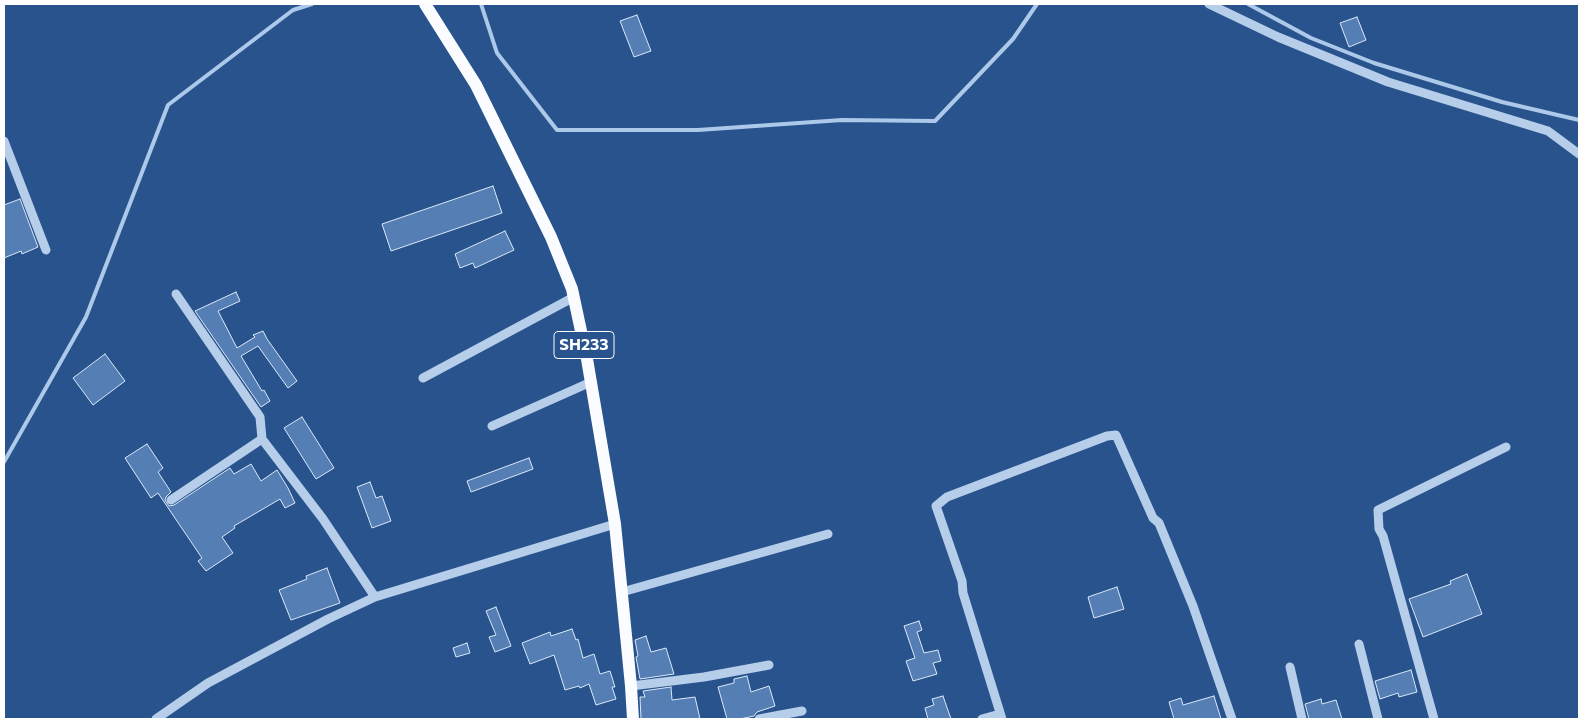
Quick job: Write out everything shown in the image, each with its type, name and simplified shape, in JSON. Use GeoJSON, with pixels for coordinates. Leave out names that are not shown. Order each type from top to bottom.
{"type":"FeatureCollection","features":[{"type":"Feature","properties":{"kind":"main road","name":"SH233"},"geometry":{"type":"LineString","coordinates":[[425,4],[476,85],[551,237],[572,289],[591,382],[615,524],[631,686],[632,719]]}},
{"type":"Feature","properties":{"kind":"street"},"geometry":{"type":"LineString","coordinates":[[1210,4],[1278,37],[1388,82],[1548,131],[1579,154]]}},
{"type":"Feature","properties":{"kind":"street"},"geometry":{"type":"LineString","coordinates":[[4,142],[46,250]]}},
{"type":"Feature","properties":{"kind":"street"},"geometry":{"type":"LineString","coordinates":[[176,294],[260,417],[262,439],[323,519],[374,597]]}},
{"type":"Feature","properties":{"kind":"street"},"geometry":{"type":"LineString","coordinates":[[423,378],[574,297]]}},
{"type":"Feature","properties":{"kind":"street"},"geometry":{"type":"LineString","coordinates":[[492,426],[591,382]]}},
{"type":"Feature","properties":{"kind":"street"},"geometry":{"type":"LineString","coordinates":[[982,719],[1001,716],[963,593],[962,581],[936,506],[947,497],[1107,436],[1116,435],[1153,518],[1159,523],[1193,606],[1232,719]]}},
{"type":"Feature","properties":{"kind":"street"},"geometry":{"type":"LineString","coordinates":[[171,500],[262,439]]}},
{"type":"Feature","properties":{"kind":"street"},"geometry":{"type":"LineString","coordinates":[[1434,719],[1383,536],[1379,528],[1378,510],[1506,448]]}},
{"type":"Feature","properties":{"kind":"street"},"geometry":{"type":"LineString","coordinates":[[156,719],[208,683],[328,619],[374,597],[615,524]]}},
{"type":"Feature","properties":{"kind":"street"},"geometry":{"type":"LineString","coordinates":[[622,592],[828,534]]}},
{"type":"Feature","properties":{"kind":"street"},"geometry":{"type":"LineString","coordinates":[[1358,644],[1378,719]]}},
{"type":"Feature","properties":{"kind":"street"},"geometry":{"type":"LineString","coordinates":[[631,686],[704,677],[769,666]]}},
{"type":"Feature","properties":{"kind":"street"},"geometry":{"type":"LineString","coordinates":[[1290,667],[1302,719]]}},
{"type":"Feature","properties":{"kind":"street"},"geometry":{"type":"LineString","coordinates":[[759,719],[802,711]]}},
{"type":"Feature","properties":{"kind":"building"},"geometry":{"type":"Polygon","coordinates":[[[637,15],[651,51],[634,57],[620,21],[637,15]]]}},
{"type":"Feature","properties":{"kind":"building"},"geometry":{"type":"Polygon","coordinates":[[[1357,17],[1366,40],[1349,47],[1340,23],[1357,17]]]}},
{"type":"Feature","properties":{"kind":"building"},"geometry":{"type":"Polygon","coordinates":[[[493,186],[502,213],[391,251],[382,224],[493,186]]]}},
{"type":"Feature","properties":{"kind":"building"},"geometry":{"type":"Polygon","coordinates":[[[20,199],[38,247],[22,254],[21,251],[4,258],[4,205],[20,199]]]}},
{"type":"Feature","properties":{"kind":"building"},"geometry":{"type":"Polygon","coordinates":[[[505,231],[514,250],[475,268],[473,263],[460,268],[455,254],[505,231]]]}},
{"type":"Feature","properties":{"kind":"building"},"geometry":{"type":"Polygon","coordinates":[[[236,292],[240,301],[218,311],[237,348],[255,337],[253,335],[263,331],[297,381],[288,388],[258,346],[241,356],[270,401],[261,407],[195,311],[236,292]]]}},
{"type":"Feature","properties":{"kind":"building"},"geometry":{"type":"Polygon","coordinates":[[[105,354],[125,381],[93,405],[73,378],[105,354]]]}},
{"type":"Feature","properties":{"kind":"building"},"geometry":{"type":"Polygon","coordinates":[[[302,417],[334,468],[316,479],[284,428],[302,417]]]}},
{"type":"Feature","properties":{"kind":"building"},"geometry":{"type":"Polygon","coordinates":[[[147,444],[163,468],[158,472],[171,492],[165,500],[169,506],[174,505],[230,468],[234,474],[251,464],[261,481],[277,470],[295,503],[285,508],[280,499],[234,526],[235,528],[222,537],[233,553],[206,571],[198,561],[202,558],[158,493],[151,498],[125,458],[147,444]]]}},
{"type":"Feature","properties":{"kind":"building"},"geometry":{"type":"Polygon","coordinates":[[[529,458],[533,469],[471,492],[467,481],[529,458]]]}},
{"type":"Feature","properties":{"kind":"building"},"geometry":{"type":"Polygon","coordinates":[[[370,482],[376,498],[382,496],[391,521],[372,528],[357,487],[370,482]]]}},
{"type":"Feature","properties":{"kind":"building"},"geometry":{"type":"Polygon","coordinates":[[[327,568],[340,603],[291,620],[279,590],[307,579],[306,576],[327,568]]]}},
{"type":"Feature","properties":{"kind":"building"},"geometry":{"type":"Polygon","coordinates":[[[1467,574],[1482,614],[1423,637],[1409,599],[1451,584],[1450,581],[1467,574]]]}},
{"type":"Feature","properties":{"kind":"building"},"geometry":{"type":"Polygon","coordinates":[[[1117,587],[1124,609],[1094,618],[1088,597],[1117,587]]]}},
{"type":"Feature","properties":{"kind":"building"},"geometry":{"type":"Polygon","coordinates":[[[496,607],[511,646],[495,652],[489,637],[496,635],[486,611],[496,607]]]}},
{"type":"Feature","properties":{"kind":"building"},"geometry":{"type":"Polygon","coordinates":[[[919,621],[922,630],[917,632],[924,653],[938,650],[941,661],[933,663],[937,674],[913,681],[906,661],[915,658],[904,626],[919,621]]]}},
{"type":"Feature","properties":{"kind":"building"},"geometry":{"type":"Polygon","coordinates":[[[572,629],[576,640],[578,639],[583,658],[594,654],[600,674],[610,671],[615,687],[612,687],[616,699],[596,705],[589,684],[580,688],[579,686],[565,690],[554,655],[530,664],[522,643],[550,632],[551,636],[572,629]]]}},
{"type":"Feature","properties":{"kind":"building"},"geometry":{"type":"Polygon","coordinates":[[[646,636],[651,652],[666,648],[674,674],[640,679],[635,640],[646,636]]]}},
{"type":"Feature","properties":{"kind":"building"},"geometry":{"type":"Polygon","coordinates":[[[467,643],[470,653],[456,657],[453,648],[467,643]]]}},
{"type":"Feature","properties":{"kind":"building"},"geometry":{"type":"Polygon","coordinates":[[[1411,670],[1417,692],[1399,697],[1398,693],[1380,699],[1375,681],[1411,670]]]}},
{"type":"Feature","properties":{"kind":"building"},"geometry":{"type":"Polygon","coordinates":[[[747,676],[751,692],[769,686],[775,706],[757,712],[754,716],[727,719],[718,687],[734,683],[734,679],[747,676]]]}},
{"type":"Feature","properties":{"kind":"building"},"geometry":{"type":"Polygon","coordinates":[[[671,687],[672,700],[695,697],[700,719],[641,719],[640,697],[645,697],[643,691],[671,687]]]}},
{"type":"Feature","properties":{"kind":"building"},"geometry":{"type":"Polygon","coordinates":[[[943,696],[951,719],[928,719],[925,708],[934,705],[932,699],[943,696]]]}},
{"type":"Feature","properties":{"kind":"building"},"geometry":{"type":"Polygon","coordinates":[[[1214,696],[1221,719],[1174,719],[1169,702],[1181,698],[1183,705],[1214,696]]]}},
{"type":"Feature","properties":{"kind":"building"},"geometry":{"type":"Polygon","coordinates":[[[1321,699],[1322,704],[1336,700],[1342,719],[1309,719],[1305,704],[1321,699]]]}},
{"type":"Feature","properties":{"kind":"waterway"},"geometry":{"type":"LineString","coordinates":[[4,462],[86,317],[168,105],[293,10],[312,4]]}},
{"type":"Feature","properties":{"kind":"waterway"},"geometry":{"type":"LineString","coordinates":[[481,4],[497,53],[557,130],[698,130],[842,120],[935,121],[1013,39],[1037,4]]}},
{"type":"Feature","properties":{"kind":"waterway"},"geometry":{"type":"LineString","coordinates":[[1248,4],[1311,38],[1374,63],[1502,102],[1579,120]]}}]}
